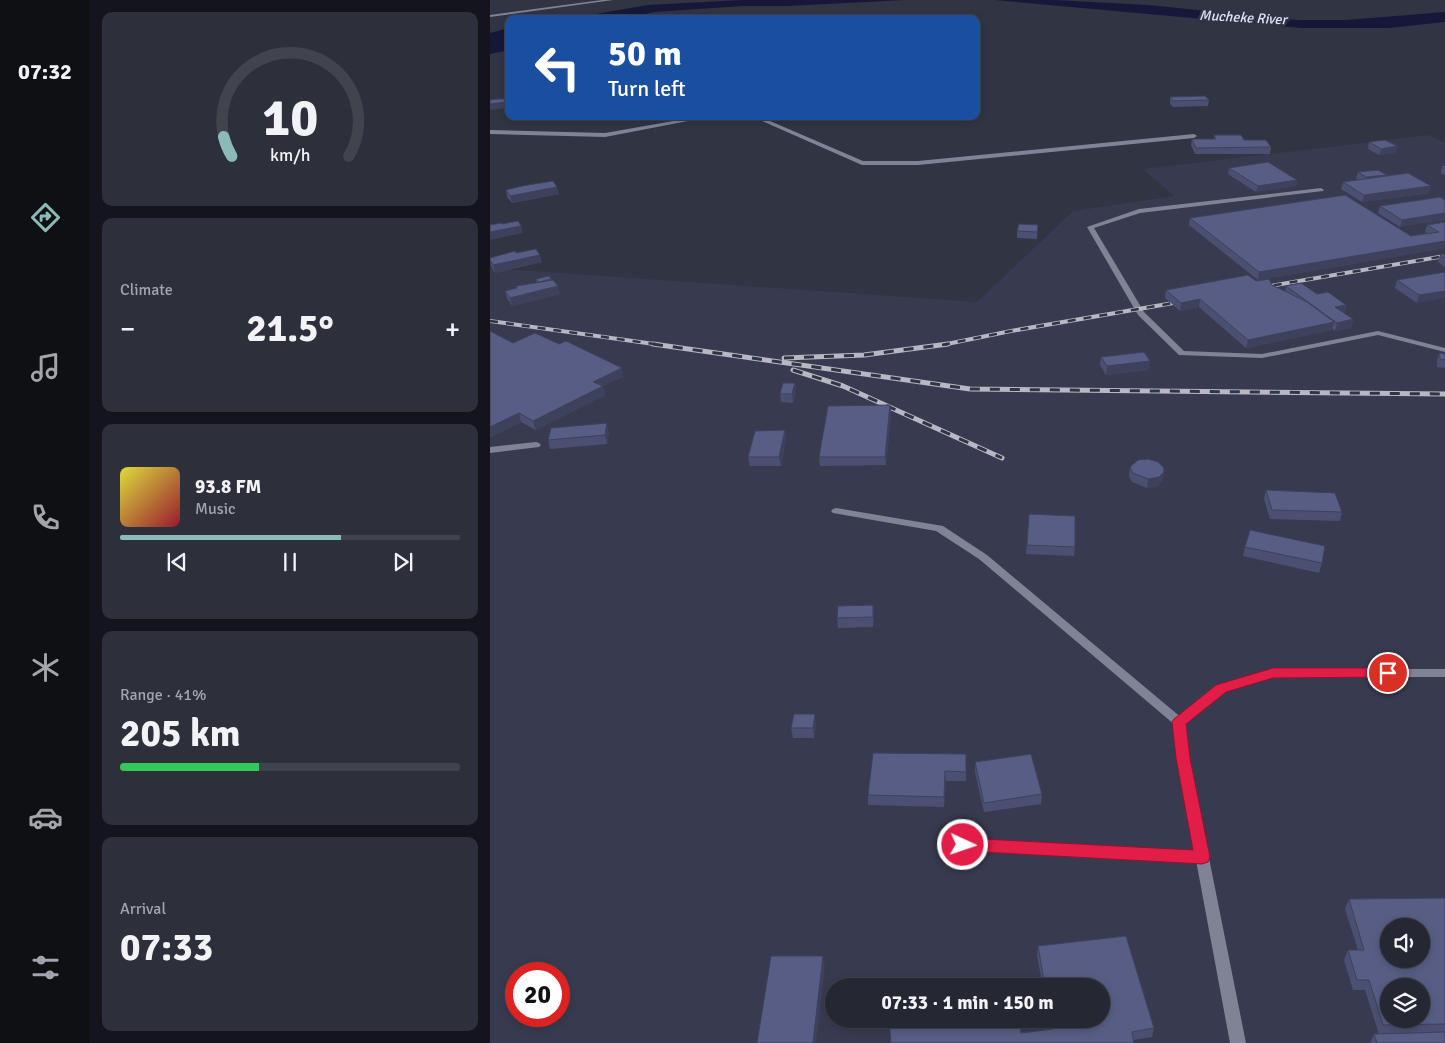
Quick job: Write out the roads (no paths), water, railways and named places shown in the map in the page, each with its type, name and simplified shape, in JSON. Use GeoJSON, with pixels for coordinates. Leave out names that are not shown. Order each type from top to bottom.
{"type":"FeatureCollection","features":[{"type":"Feature","properties":{"kind":"street"},"geometry":{"type":"LineString","coordinates":[[490,16],[611,0]]}},
{"type":"Feature","properties":{"kind":"street"},"geometry":{"type":"LineString","coordinates":[[490,132],[605,135],[689,120]]}},
{"type":"Feature","properties":{"kind":"street"},"geometry":{"type":"LineString","coordinates":[[763,120],[862,162],[918,164],[1194,136]]}},
{"type":"Feature","properties":{"kind":"street"},"geometry":{"type":"LineString","coordinates":[[1322,190],[1139,211],[1090,227],[1141,313],[1182,353],[1262,356],[1378,333],[1445,350]]}},
{"type":"Feature","properties":{"kind":"street"},"geometry":{"type":"LineString","coordinates":[[490,450],[536,445]]}},
{"type":"Feature","properties":{"kind":"street"},"geometry":{"type":"LineString","coordinates":[[836,511],[940,528],[983,557],[1179,722],[1183,758],[1238,1043]]}},
{"type":"Feature","properties":{"kind":"street"},"geometry":{"type":"LineString","coordinates":[[1179,722],[1221,688],[1273,673],[1445,673]]}},
{"type":"Feature","properties":{"kind":"street"},"geometry":{"type":"LineString","coordinates":[[963,845],[1202,857]]}},
{"type":"Feature","properties":{"kind":"water"},"geometry":{"type":"Polygon","coordinates":[[[741,0],[905,0],[786,6],[743,6],[654,12],[641,15],[590,15],[648,5],[741,0]]]}},
{"type":"Feature","properties":{"kind":"water"},"geometry":{"type":"Polygon","coordinates":[[[995,0],[1054,0],[1148,5],[1298,20],[1346,20],[1445,12],[1445,22],[1389,28],[1301,28],[995,0]]]}},
{"type":"Feature","properties":{"kind":"water"},"geometry":{"type":"Polygon","coordinates":[[[505,36],[505,51],[490,54],[490,40],[505,36]]]}},
{"type":"Feature","properties":{"kind":"waterway","name":"Mucheke River"},"geometry":{"type":"LineString","coordinates":[[490,38],[505,34]]}},
{"type":"Feature","properties":{"kind":"railway"},"geometry":{"type":"LineString","coordinates":[[1258,288],[1445,256]]}},
{"type":"Feature","properties":{"kind":"railway"},"geometry":{"type":"LineString","coordinates":[[945,344],[1185,301]]}},
{"type":"Feature","properties":{"kind":"railway"},"geometry":{"type":"LineString","coordinates":[[490,321],[661,345]]}},
{"type":"Feature","properties":{"kind":"railway"},"geometry":{"type":"LineString","coordinates":[[653,344],[970,389],[1445,394]]}},
{"type":"Feature","properties":{"kind":"railway"},"geometry":{"type":"LineString","coordinates":[[784,358],[864,355],[945,344]]}},
{"type":"Feature","properties":{"kind":"railway"},"geometry":{"type":"LineString","coordinates":[[793,370],[843,386],[1002,458]]}}]}
